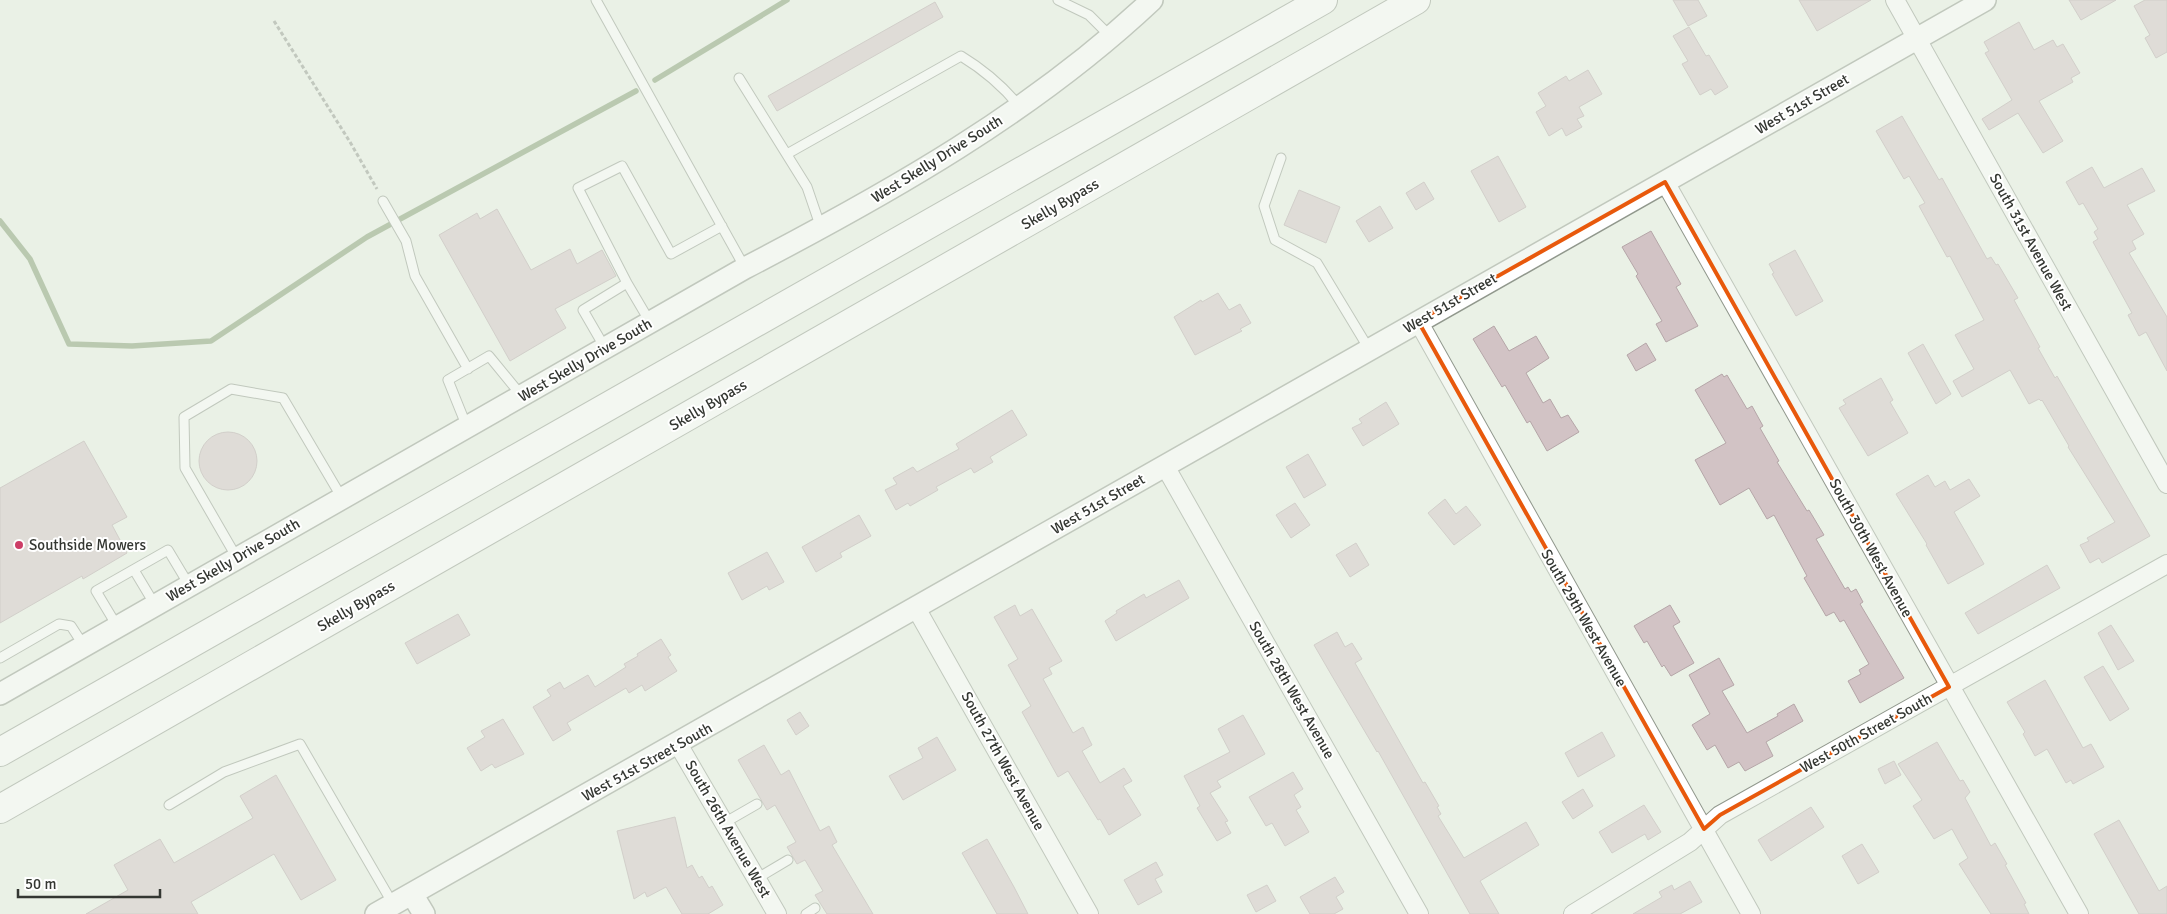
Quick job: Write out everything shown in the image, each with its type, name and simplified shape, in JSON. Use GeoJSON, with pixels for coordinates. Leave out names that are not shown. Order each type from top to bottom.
{"type":"FeatureCollection","features":[{"type":"Feature","properties":{"kind":"highway"},"geometry":{"type":"LineString","coordinates":[[1120,115],[1285,0]]}},
{"type":"Feature","properties":{"kind":"highway"},"geometry":{"type":"LineString","coordinates":[[0,752],[1323,0]]}},
{"type":"Feature","properties":{"kind":"highway","name":"Skelly Bypass"},"geometry":{"type":"LineString","coordinates":[[0,809],[1416,0]]}},
{"type":"Feature","properties":{"kind":"street","name":"West Skelly Drive South"},"geometry":{"type":"LineString","coordinates":[[0,694],[745,268],[821,228],[933,164],[1020,107],[1069,72],[1112,37],[1152,0]]}},
{"type":"Feature","properties":{"kind":"street","name":"South 31st Avenue West"},"geometry":{"type":"LineString","coordinates":[[1895,0],[2167,484]]}},
{"type":"Feature","properties":{"kind":"street","name":"West 51st Street"},"geometry":{"type":"LineString","coordinates":[[916,608],[1984,0]]}},
{"type":"Feature","properties":{"kind":"street","name":"South 30th West Avenue"},"geometry":{"type":"LineString","coordinates":[[1665,182],[2079,914]]}},
{"type":"Feature","properties":{"kind":"street","name":"South 29th West Avenue"},"geometry":{"type":"LineString","coordinates":[[1418,322],[1751,914]]}},
{"type":"Feature","properties":{"kind":"street","name":"South 28th West Avenue"},"geometry":{"type":"LineString","coordinates":[[1165,466],[1419,914]]}},
{"type":"Feature","properties":{"kind":"street","name":"West 50th Street South"},"geometry":{"type":"LineString","coordinates":[[1573,914],[1690,842],[1720,815],[2167,564]]}},
{"type":"Feature","properties":{"kind":"street","name":"West 51st Street South"},"geometry":{"type":"LineString","coordinates":[[385,909],[916,608]]}},
{"type":"Feature","properties":{"kind":"street","name":"South 27th West Avenue"},"geometry":{"type":"LineString","coordinates":[[916,608],[1089,914]]}},
{"type":"Feature","properties":{"kind":"street","name":"South 26th Avenue West"},"geometry":{"type":"LineString","coordinates":[[678,744],[777,914]]}},
{"type":"Feature","properties":{"kind":"street"},"geometry":{"type":"LineString","coordinates":[[412,894],[424,914]]}},
{"type":"Feature","properties":{"kind":"lane"},"geometry":{"type":"LineString","coordinates":[[596,0],[745,268]]}},
{"type":"Feature","properties":{"kind":"lane"},"geometry":{"type":"LineString","coordinates":[[1058,0],[1089,14],[1112,37]]}},
{"type":"Feature","properties":{"kind":"lane"},"geometry":{"type":"LineString","coordinates":[[787,154],[961,56],[986,71],[1020,107]]}},
{"type":"Feature","properties":{"kind":"lane"},"geometry":{"type":"LineString","coordinates":[[739,78],[807,187],[821,228]]}},
{"type":"Feature","properties":{"kind":"lane"},"geometry":{"type":"LineString","coordinates":[[1281,158],[1264,206],[1275,240],[1317,263],[1369,350]]}},
{"type":"Feature","properties":{"kind":"lane"},"geometry":{"type":"LineString","coordinates":[[650,323],[578,188],[622,166],[671,254],[722,226]]}},
{"type":"Feature","properties":{"kind":"lane"},"geometry":{"type":"LineString","coordinates":[[383,201],[406,241],[415,276],[468,369]]}},
{"type":"Feature","properties":{"kind":"lane"},"geometry":{"type":"LineString","coordinates":[[605,348],[583,310],[627,283]]}},
{"type":"Feature","properties":{"kind":"lane"},"geometry":{"type":"LineString","coordinates":[[467,426],[448,380],[489,356],[522,396]]}},
{"type":"Feature","properties":{"kind":"lane"},"geometry":{"type":"LineString","coordinates":[[238,558],[186,468],[184,416],[231,389],[284,398],[342,498]]}},
{"type":"Feature","properties":{"kind":"lane"},"geometry":{"type":"LineString","coordinates":[[118,626],[96,591],[168,550],[189,586]]}},
{"type":"Feature","properties":{"kind":"lane"},"geometry":{"type":"LineString","coordinates":[[134,570],[155,605]]}},
{"type":"Feature","properties":{"kind":"lane"},"geometry":{"type":"LineString","coordinates":[[0,658],[59,624],[72,626],[84,646]]}},
{"type":"Feature","properties":{"kind":"lane"},"geometry":{"type":"LineString","coordinates":[[169,805],[224,772],[300,744],[385,909]]}},
{"type":"Feature","properties":{"kind":"lane"},"geometry":{"type":"LineString","coordinates":[[724,823],[758,804]]}},
{"type":"Feature","properties":{"kind":"lane"},"geometry":{"type":"LineString","coordinates":[[756,879],[788,860]]}},
{"type":"Feature","properties":{"kind":"lane"},"geometry":{"type":"LineString","coordinates":[[806,914],[816,908]]}},
{"type":"Feature","properties":{"kind":"path"},"geometry":{"type":"LineString","coordinates":[[274,21],[350,142],[383,201]]}},
{"type":"Feature","properties":{"kind":"highlighted area"},"geometry":{"type":"Polygon","coordinates":[[[1665,182],[1949,687],[1720,815],[1704,829],[1418,321],[1665,182]]]}},
{"type":"Feature","properties":{"kind":"building"},"geometry":{"type":"Polygon","coordinates":[[[1673,0],[1698,0],[1707,16],[1688,26],[1673,0]]]}},
{"type":"Feature","properties":{"kind":"building"},"geometry":{"type":"Polygon","coordinates":[[[1799,0],[1871,0],[1817,31],[1799,0]]]}},
{"type":"Feature","properties":{"kind":"building"},"geometry":{"type":"Polygon","coordinates":[[[2069,0],[2116,0],[2081,20],[2069,0]]]}},
{"type":"Feature","properties":{"kind":"building"},"geometry":{"type":"Polygon","coordinates":[[[2145,0],[2167,0],[2167,52],[2156,58],[2145,38],[2150,35],[2134,6],[2145,0]]]}},
{"type":"Feature","properties":{"kind":"building"},"geometry":{"type":"Polygon","coordinates":[[[935,2],[943,17],[777,111],[768,96],[935,2]]]}},
{"type":"Feature","properties":{"kind":"building"},"geometry":{"type":"Polygon","coordinates":[[[2019,22],[2034,50],[2053,40],[2057,47],[2063,44],[2080,73],[2071,78],[2073,82],[2039,101],[2063,141],[2043,153],[2018,113],[1989,130],[1982,119],[2012,100],[1985,53],[1989,51],[1984,42],[2019,22]]]}},
{"type":"Feature","properties":{"kind":"building"},"geometry":{"type":"Polygon","coordinates":[[[1689,27],[1706,56],[1709,55],[1728,87],[1715,95],[1711,89],[1700,95],[1682,64],[1688,61],[1673,36],[1689,27]]]}},
{"type":"Feature","properties":{"kind":"building"},"geometry":{"type":"Polygon","coordinates":[[[1588,70],[1602,94],[1579,107],[1584,116],[1577,119],[1582,127],[1566,136],[1562,128],[1549,136],[1536,112],[1546,106],[1538,93],[1566,76],[1569,81],[1588,70]]]}},
{"type":"Feature","properties":{"kind":"building"},"geometry":{"type":"Polygon","coordinates":[[[1902,116],[1939,180],[1942,178],[1987,259],[1991,257],[1996,265],[1998,264],[2018,298],[2014,300],[2040,347],[2038,348],[2055,378],[2057,376],[2150,536],[2102,563],[2099,558],[2090,563],[2080,545],[2089,541],[2087,538],[2115,522],[2068,447],[2042,400],[2039,399],[2029,404],[2010,370],[1962,397],[1953,381],[1974,369],[1955,335],[1984,320],[1950,256],[1947,257],[1919,206],[1925,203],[1909,176],[1904,179],[1876,131],[1902,116]]]}},
{"type":"Feature","properties":{"kind":"building"},"geometry":{"type":"Polygon","coordinates":[[[1498,156],[1526,207],[1499,222],[1471,171],[1498,156]]]}},
{"type":"Feature","properties":{"kind":"building"},"geometry":{"type":"Polygon","coordinates":[[[2092,167],[2104,188],[2142,168],[2155,191],[2127,205],[2144,234],[2132,241],[2136,249],[2129,253],[2167,317],[2167,371],[2146,332],[2139,336],[2128,315],[2132,313],[2093,242],[2098,239],[2094,232],[2098,229],[2083,203],[2079,205],[2066,182],[2092,167]]]}},
{"type":"Feature","properties":{"kind":"building"},"geometry":{"type":"Polygon","coordinates":[[[1424,182],[1434,199],[1416,210],[1406,193],[1424,182]]]}},
{"type":"Feature","properties":{"kind":"building"},"geometry":{"type":"Polygon","coordinates":[[[1299,190],[1340,207],[1326,243],[1284,225],[1299,190]]]}},
{"type":"Feature","properties":{"kind":"building"},"geometry":{"type":"Polygon","coordinates":[[[1380,206],[1393,228],[1369,242],[1356,221],[1380,206]]]}},
{"type":"Feature","properties":{"kind":"building"},"geometry":{"type":"Polygon","coordinates":[[[497,209],[531,270],[570,249],[577,264],[602,250],[616,276],[555,309],[566,328],[510,361],[439,235],[477,213],[480,219],[497,209]]]}},
{"type":"Feature","properties":{"kind":"building"},"geometry":{"type":"Polygon","coordinates":[[[1651,231],[1681,284],[1676,287],[1698,326],[1666,342],[1656,324],[1662,321],[1622,247],[1651,231]]]}},
{"type":"Feature","properties":{"kind":"building"},"geometry":{"type":"Polygon","coordinates":[[[1795,250],[1823,301],[1796,316],[1772,274],[1774,273],[1769,264],[1795,250]]]}},
{"type":"Feature","properties":{"kind":"building"},"geometry":{"type":"Polygon","coordinates":[[[1218,293],[1229,310],[1240,304],[1251,323],[1240,329],[1242,331],[1195,355],[1174,317],[1201,300],[1202,302],[1218,293]]]}},
{"type":"Feature","properties":{"kind":"building"},"geometry":{"type":"Polygon","coordinates":[[[1494,326],[1509,351],[1536,336],[1549,358],[1526,373],[1543,403],[1550,399],[1561,418],[1568,415],[1579,432],[1547,451],[1530,421],[1527,423],[1505,385],[1502,387],[1473,339],[1494,326]]]}},
{"type":"Feature","properties":{"kind":"building"},"geometry":{"type":"Polygon","coordinates":[[[1646,343],[1656,360],[1636,371],[1627,355],[1646,343]]]}},
{"type":"Feature","properties":{"kind":"building"},"geometry":{"type":"Polygon","coordinates":[[[1923,344],[1951,394],[1936,404],[1908,353],[1923,344]]]}},
{"type":"Feature","properties":{"kind":"building"},"geometry":{"type":"Polygon","coordinates":[[[1722,374],[1724,377],[1727,375],[1747,409],[1752,406],[1763,426],[1760,428],[1779,461],[1777,462],[1824,535],[1816,539],[1845,589],[1848,587],[1851,592],[1856,589],[1863,602],[1860,604],[1904,678],[1860,703],[1848,681],[1861,674],[1859,670],[1869,664],[1844,620],[1840,622],[1834,612],[1826,616],[1804,578],[1807,576],[1774,515],[1767,519],[1749,488],[1720,505],[1695,460],[1726,443],[1695,390],[1722,374]]]}},
{"type":"Feature","properties":{"kind":"building"},"geometry":{"type":"Polygon","coordinates":[[[1881,378],[1893,400],[1890,402],[1908,433],[1868,456],[1839,408],[1846,404],[1843,400],[1881,378]]]}},
{"type":"Feature","properties":{"kind":"building"},"geometry":{"type":"Polygon","coordinates":[[[1386,402],[1399,424],[1363,446],[1352,428],[1362,423],[1359,419],[1386,402]]]}},
{"type":"Feature","properties":{"kind":"building"},"geometry":{"type":"Polygon","coordinates":[[[1012,410],[1027,435],[990,457],[993,462],[974,473],[971,468],[936,487],[938,490],[910,506],[908,503],[896,510],[885,490],[897,484],[893,478],[913,467],[917,472],[959,449],[956,444],[1012,410]]]}},
{"type":"Feature","properties":{"kind":"building"},"geometry":{"type":"Polygon","coordinates":[[[222,432],[234,432],[249,440],[257,455],[257,467],[249,482],[234,490],[222,490],[207,482],[199,467],[199,455],[207,440],[222,432]]]}},
{"type":"Feature","properties":{"kind":"building"},"geometry":{"type":"Polygon","coordinates":[[[84,441],[127,517],[112,525],[127,553],[83,579],[82,576],[0,623],[0,488],[84,441]]]}},
{"type":"Feature","properties":{"kind":"building"},"geometry":{"type":"Polygon","coordinates":[[[1308,454],[1326,485],[1304,498],[1286,467],[1308,454]]]}},
{"type":"Feature","properties":{"kind":"building"},"geometry":{"type":"Polygon","coordinates":[[[1928,475],[1935,487],[1945,481],[1950,490],[1969,479],[1980,496],[1954,512],[1984,564],[1948,584],[1927,544],[1896,494],[1928,475]]]}},
{"type":"Feature","properties":{"kind":"building"},"geometry":{"type":"Polygon","coordinates":[[[1445,499],[1456,514],[1466,506],[1481,525],[1454,545],[1428,513],[1445,499]]]}},
{"type":"Feature","properties":{"kind":"building"},"geometry":{"type":"Polygon","coordinates":[[[1295,503],[1310,525],[1291,538],[1276,515],[1295,503]]]}},
{"type":"Feature","properties":{"kind":"building"},"geometry":{"type":"Polygon","coordinates":[[[859,515],[871,536],[840,553],[842,557],[816,572],[802,547],[859,515]]]}},
{"type":"Feature","properties":{"kind":"building"},"geometry":{"type":"Polygon","coordinates":[[[1356,543],[1369,565],[1350,577],[1336,555],[1356,543]]]}},
{"type":"Feature","properties":{"kind":"building"},"geometry":{"type":"Polygon","coordinates":[[[767,552],[784,582],[769,590],[767,586],[742,600],[728,573],[767,552]]]}},
{"type":"Feature","properties":{"kind":"building"},"geometry":{"type":"Polygon","coordinates":[[[2047,565],[2060,588],[1978,634],[1965,613],[2047,565]]]}},
{"type":"Feature","properties":{"kind":"building"},"geometry":{"type":"Polygon","coordinates":[[[1179,580],[1189,598],[1116,641],[1105,621],[1117,613],[1116,611],[1144,594],[1146,598],[1179,580]]]}},
{"type":"Feature","properties":{"kind":"building"},"geometry":{"type":"Polygon","coordinates":[[[1015,605],[1020,616],[1032,609],[1062,661],[1049,668],[1052,674],[1043,679],[1073,733],[1083,727],[1092,745],[1082,751],[1100,783],[1124,768],[1132,781],[1123,786],[1141,815],[1109,835],[1068,771],[1058,777],[1022,712],[1031,706],[1008,665],[1018,659],[994,617],[1015,605]]]}},
{"type":"Feature","properties":{"kind":"building"},"geometry":{"type":"Polygon","coordinates":[[[1670,605],[1680,622],[1673,626],[1694,663],[1671,676],[1664,665],[1662,667],[1647,641],[1644,643],[1634,626],[1670,605]]]}},
{"type":"Feature","properties":{"kind":"building"},"geometry":{"type":"Polygon","coordinates":[[[458,614],[470,635],[417,664],[405,643],[458,614]]]}},
{"type":"Feature","properties":{"kind":"building"},"geometry":{"type":"Polygon","coordinates":[[[2111,625],[2134,661],[2118,670],[2098,633],[2111,625]]]}},
{"type":"Feature","properties":{"kind":"building"},"geometry":{"type":"Polygon","coordinates":[[[1337,632],[1345,647],[1352,643],[1362,659],[1355,663],[1423,783],[1425,782],[1439,806],[1437,807],[1441,814],[1438,816],[1464,858],[1526,822],[1539,845],[1480,881],[1499,914],[1470,914],[1378,751],[1314,645],[1337,632]]]}},
{"type":"Feature","properties":{"kind":"building"},"geometry":{"type":"Polygon","coordinates":[[[661,639],[671,655],[668,657],[677,671],[645,691],[642,685],[629,693],[626,688],[567,723],[571,730],[553,741],[533,707],[551,696],[547,690],[560,682],[564,689],[588,675],[595,687],[626,667],[624,664],[661,639]]]}},
{"type":"Feature","properties":{"kind":"building"},"geometry":{"type":"Polygon","coordinates":[[[1719,658],[1734,685],[1722,691],[1747,733],[1778,716],[1777,714],[1794,704],[1803,721],[1766,742],[1773,756],[1745,771],[1739,762],[1728,768],[1715,745],[1707,750],[1692,725],[1710,714],[1689,675],[1719,658]]]}},
{"type":"Feature","properties":{"kind":"building"},"geometry":{"type":"Polygon","coordinates":[[[2103,666],[2129,709],[2110,721],[2084,677],[2103,666]]]}},
{"type":"Feature","properties":{"kind":"building"},"geometry":{"type":"Polygon","coordinates":[[[2045,680],[2083,748],[2091,744],[2104,767],[2073,784],[2071,780],[2066,783],[2047,749],[2035,756],[2023,734],[2025,732],[2007,702],[2045,680]]]}},
{"type":"Feature","properties":{"kind":"building"},"geometry":{"type":"Polygon","coordinates":[[[800,712],[809,726],[796,735],[787,720],[800,712]]]}},
{"type":"Feature","properties":{"kind":"building"},"geometry":{"type":"Polygon","coordinates":[[[1243,715],[1265,754],[1217,781],[1221,787],[1210,793],[1228,821],[1225,822],[1231,833],[1217,841],[1197,808],[1200,806],[1184,776],[1230,752],[1218,729],[1243,715]]]}},
{"type":"Feature","properties":{"kind":"building"},"geometry":{"type":"Polygon","coordinates":[[[503,719],[524,754],[495,768],[492,764],[481,771],[467,748],[485,737],[481,731],[503,719]]]}},
{"type":"Feature","properties":{"kind":"building"},"geometry":{"type":"Polygon","coordinates":[[[1602,732],[1615,756],[1578,777],[1565,753],[1602,732]]]}},
{"type":"Feature","properties":{"kind":"building"},"geometry":{"type":"Polygon","coordinates":[[[937,737],[956,770],[903,800],[889,776],[923,758],[918,748],[937,737]]]}},
{"type":"Feature","properties":{"kind":"building"},"geometry":{"type":"Polygon","coordinates":[[[1937,742],[1960,781],[1963,780],[1970,792],[1965,798],[1991,846],[1995,843],[2007,864],[2005,865],[2026,903],[2024,904],[2029,914],[1991,914],[1959,864],[1968,858],[1952,829],[1934,839],[1913,806],[1922,800],[1898,764],[1937,742]]]}},
{"type":"Feature","properties":{"kind":"building"},"geometry":{"type":"Polygon","coordinates":[[[764,745],[781,775],[789,770],[820,831],[829,826],[837,842],[832,845],[873,914],[827,914],[815,895],[823,891],[805,860],[797,864],[787,847],[796,842],[775,805],[767,810],[738,760],[764,745]]]}},
{"type":"Feature","properties":{"kind":"building"},"geometry":{"type":"Polygon","coordinates":[[[1894,761],[1901,775],[1885,784],[1878,769],[1894,761]]]}},
{"type":"Feature","properties":{"kind":"building"},"geometry":{"type":"Polygon","coordinates":[[[1293,772],[1303,789],[1294,795],[1301,807],[1296,810],[1309,832],[1285,846],[1272,823],[1266,826],[1249,797],[1293,772]]]}},
{"type":"Feature","properties":{"kind":"building"},"geometry":{"type":"Polygon","coordinates":[[[276,775],[336,880],[301,900],[274,854],[191,902],[198,914],[86,914],[128,890],[114,865],[160,839],[174,863],[253,818],[240,796],[276,775]]]}},
{"type":"Feature","properties":{"kind":"building"},"geometry":{"type":"Polygon","coordinates":[[[1583,789],[1593,806],[1573,819],[1562,802],[1583,789]]]}},
{"type":"Feature","properties":{"kind":"building"},"geometry":{"type":"Polygon","coordinates":[[[1644,805],[1661,832],[1648,840],[1645,834],[1612,853],[1599,832],[1644,805]]]}},
{"type":"Feature","properties":{"kind":"building"},"geometry":{"type":"Polygon","coordinates":[[[1811,807],[1824,827],[1771,861],[1758,840],[1811,807]]]}},
{"type":"Feature","properties":{"kind":"building"},"geometry":{"type":"Polygon","coordinates":[[[675,817],[687,868],[692,865],[699,878],[702,876],[709,888],[712,886],[723,905],[708,914],[682,914],[666,887],[647,897],[645,892],[634,899],[617,831],[675,817]]]}},
{"type":"Feature","properties":{"kind":"building"},"geometry":{"type":"Polygon","coordinates":[[[2119,820],[2159,891],[2167,886],[2167,914],[2139,914],[2094,834],[2119,820]]]}},
{"type":"Feature","properties":{"kind":"building"},"geometry":{"type":"Polygon","coordinates":[[[987,839],[1028,914],[997,914],[962,853],[987,839]]]}},
{"type":"Feature","properties":{"kind":"building"},"geometry":{"type":"Polygon","coordinates":[[[1862,844],[1879,872],[1858,884],[1842,856],[1862,844]]]}},
{"type":"Feature","properties":{"kind":"building"},"geometry":{"type":"Polygon","coordinates":[[[1156,862],[1163,875],[1155,879],[1162,892],[1138,905],[1124,880],[1156,862]]]}},
{"type":"Feature","properties":{"kind":"building"},"geometry":{"type":"Polygon","coordinates":[[[1335,877],[1344,892],[1336,897],[1343,909],[1334,914],[1310,914],[1300,897],[1335,877]]]}},
{"type":"Feature","properties":{"kind":"building"},"geometry":{"type":"Polygon","coordinates":[[[1690,881],[1702,902],[1680,914],[1633,914],[1662,897],[1659,892],[1672,885],[1674,890],[1690,881]]]}},
{"type":"Feature","properties":{"kind":"building"},"geometry":{"type":"Polygon","coordinates":[[[1267,885],[1276,901],[1256,912],[1247,895],[1267,885]]]}},
{"type":"Feature","properties":{"kind":"waterway"},"geometry":{"type":"LineString","coordinates":[[655,80],[787,0]]}},
{"type":"Feature","properties":{"kind":"waterway"},"geometry":{"type":"LineString","coordinates":[[0,221],[30,259],[69,344],[132,346],[211,341],[367,237],[636,91]]}},
{"type":"Feature","properties":{"kind":"place","name":"Southside Mowers"},"geometry":{"type":"Point","coordinates":[19,545]}}]}
